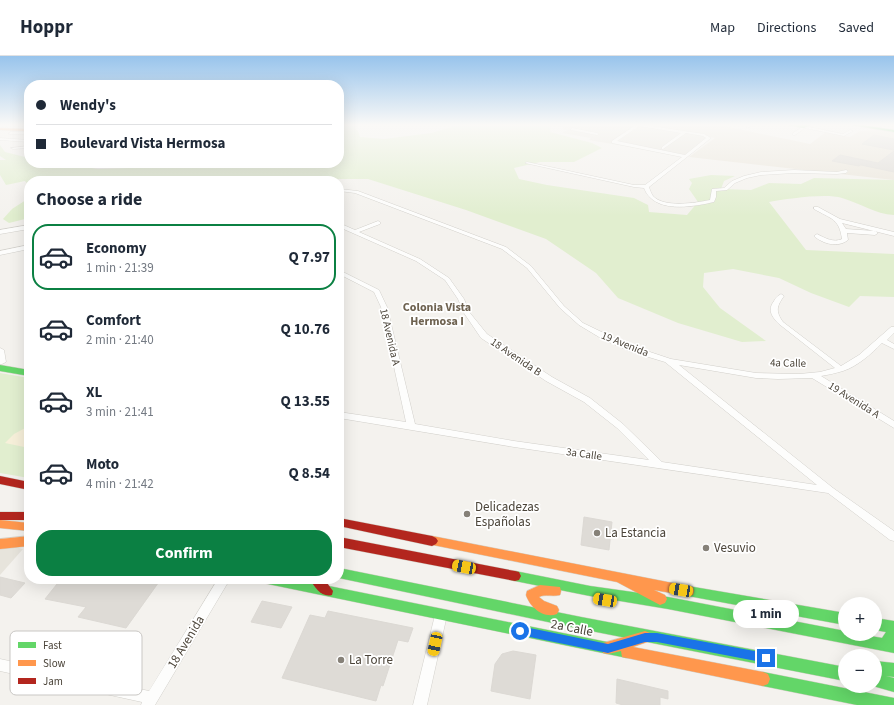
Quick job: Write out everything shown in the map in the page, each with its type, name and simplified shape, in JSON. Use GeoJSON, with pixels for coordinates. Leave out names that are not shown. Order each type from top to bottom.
{"type":"FeatureCollection","features":[{"type":"Feature","properties":{"kind":"main road"},"geometry":{"type":"LineString","coordinates":[[1,365],[24,372]]}},
{"type":"Feature","properties":{"kind":"main road"},"geometry":{"type":"LineString","coordinates":[[0,480],[24,485]]}},
{"type":"Feature","properties":{"kind":"main road"},"geometry":{"type":"LineString","coordinates":[[0,516],[24,516]]}},
{"type":"Feature","properties":{"kind":"main road"},"geometry":{"type":"LineString","coordinates":[[344,523],[622,579],[838,618]]}},
{"type":"Feature","properties":{"kind":"main road"},"geometry":{"type":"LineString","coordinates":[[0,524],[24,526]]}},
{"type":"Feature","properties":{"kind":"main road"},"geometry":{"type":"LineString","coordinates":[[0,544],[24,542]]}},
{"type":"Feature","properties":{"kind":"main road"},"geometry":{"type":"LineString","coordinates":[[344,543],[890,646],[894,631]]}},
{"type":"Feature","properties":{"kind":"main road"},"geometry":{"type":"LineString","coordinates":[[344,574],[581,623],[838,672]]}},
{"type":"Feature","properties":{"kind":"main road"},"geometry":{"type":"LineString","coordinates":[[622,579],[668,603]]}},
{"type":"Feature","properties":{"kind":"main road","name":"2a Calle"},"geometry":{"type":"LineString","coordinates":[[293,584],[894,705]]}},
{"type":"Feature","properties":{"kind":"main road"},"geometry":{"type":"LineString","coordinates":[[321,584],[327,591]]}},
{"type":"Feature","properties":{"kind":"main road"},"geometry":{"type":"LineString","coordinates":[[581,623],[566,612],[537,605],[532,600],[534,592],[545,589],[605,600],[623,596]]}},
{"type":"Feature","properties":{"kind":"main road"},"geometry":{"type":"LineString","coordinates":[[882,625],[894,627]]}},
{"type":"Feature","properties":{"kind":"main road"},"geometry":{"type":"LineString","coordinates":[[608,648],[645,637],[657,637]]}},
{"type":"Feature","properties":{"kind":"main road"},"geometry":{"type":"LineString","coordinates":[[828,670],[838,669]]}},
{"type":"Feature","properties":{"kind":"main road"},"geometry":{"type":"LineString","coordinates":[[882,669],[894,670]]}},
{"type":"Feature","properties":{"kind":"main road"},"geometry":{"type":"LineString","coordinates":[[882,681],[894,684]]}},
{"type":"Feature","properties":{"kind":"street"},"geometry":{"type":"LineString","coordinates":[[527,163],[634,186],[646,187],[666,172],[661,169],[672,168],[686,156]]}},
{"type":"Feature","properties":{"kind":"street"},"geometry":{"type":"LineString","coordinates":[[646,187],[649,195],[657,200],[672,205],[688,205],[712,202],[714,190],[725,189],[731,183],[754,174],[785,172],[837,173],[844,172],[846,170]]}},
{"type":"Feature","properties":{"kind":"street","name":"19 Avenida"},"geometry":{"type":"LineString","coordinates":[[344,191],[356,192],[504,248],[529,267],[562,307],[581,324],[607,338],[635,350],[668,360],[830,490],[894,537]]}},
{"type":"Feature","properties":{"kind":"street"},"geometry":{"type":"LineString","coordinates":[[816,208],[838,220],[894,234]]}},
{"type":"Feature","properties":{"kind":"street"},"geometry":{"type":"LineString","coordinates":[[818,236],[831,242],[842,242],[845,240],[844,231],[838,220]]}},
{"type":"Feature","properties":{"kind":"street"},"geometry":{"type":"LineString","coordinates":[[354,232],[378,223]]}},
{"type":"Feature","properties":{"kind":"street","name":"18 Avenida B"},"geometry":{"type":"LineString","coordinates":[[344,227],[418,260],[447,279],[461,298],[467,314],[484,336],[512,356],[596,407],[620,426],[658,464]]}},
{"type":"Feature","properties":{"kind":"street"},"geometry":{"type":"LineString","coordinates":[[0,232],[24,228]]}},
{"type":"Feature","properties":{"kind":"street"},"geometry":{"type":"LineString","coordinates":[[844,231],[894,234]]}},
{"type":"Feature","properties":{"kind":"street"},"geometry":{"type":"LineString","coordinates":[[0,253],[24,248]]}},
{"type":"Feature","properties":{"kind":"street","name":"18 Avenida A"},"geometry":{"type":"LineString","coordinates":[[344,274],[377,291],[384,307],[411,426]]}},
{"type":"Feature","properties":{"kind":"street"},"geometry":{"type":"LineString","coordinates":[[781,296],[774,304],[773,308],[776,317],[781,323],[841,369]]}},
{"type":"Feature","properties":{"kind":"street","name":"4a Calle"},"geometry":{"type":"LineString","coordinates":[[668,360],[714,369],[756,374],[796,377],[813,375],[841,369],[864,355],[894,329]]}},
{"type":"Feature","properties":{"kind":"street"},"geometry":{"type":"LineString","coordinates":[[882,340],[894,347]]}},
{"type":"Feature","properties":{"kind":"street"},"geometry":{"type":"LineString","coordinates":[[0,350],[1,365]]}},
{"type":"Feature","properties":{"kind":"street","name":"19 Avenida A"},"geometry":{"type":"LineString","coordinates":[[813,375],[894,425]]}},
{"type":"Feature","properties":{"kind":"street","name":"3a Calle"},"geometry":{"type":"LineString","coordinates":[[344,416],[514,444],[830,490]]}},
{"type":"Feature","properties":{"kind":"street","name":"18 Avenida"},"geometry":{"type":"LineString","coordinates":[[150,701],[221,584]]}},
{"type":"Feature","properties":{"kind":"street"},"geometry":{"type":"LineString","coordinates":[[420,705],[441,615]]}},
{"type":"Feature","properties":{"kind":"street"},"geometry":{"type":"LineString","coordinates":[[0,666],[10,668]]}},
{"type":"Feature","properties":{"kind":"street"},"geometry":{"type":"LineString","coordinates":[[124,695],[150,701]]}},
{"type":"Feature","properties":{"kind":"shaded area"},"geometry":{"type":"Polygon","coordinates":[[[677,155],[689,155],[687,157],[677,155]]]}},
{"type":"Feature","properties":{"kind":"shaded area"},"geometry":{"type":"Polygon","coordinates":[[[691,155],[894,155],[894,180],[689,157],[691,155]]]}},
{"type":"Feature","properties":{"kind":"shaded area"},"geometry":{"type":"Polygon","coordinates":[[[0,543],[23,549],[0,575],[0,543]]]}},
{"type":"Feature","properties":{"kind":"green space"},"geometry":{"type":"Polygon","coordinates":[[[0,155],[24,157],[24,168],[344,168],[344,155],[587,155],[574,162],[540,162],[514,168],[519,179],[547,185],[634,198],[648,205],[649,212],[687,215],[698,202],[689,189],[692,183],[689,179],[711,175],[735,176],[724,181],[721,189],[751,190],[769,183],[801,184],[814,178],[894,180],[894,215],[880,213],[842,198],[826,196],[786,199],[769,202],[806,250],[894,254],[894,297],[860,296],[849,307],[811,293],[779,278],[733,269],[704,273],[703,287],[720,308],[766,341],[742,342],[678,323],[618,298],[596,273],[546,239],[466,210],[368,179],[344,179],[344,176],[24,176],[24,181],[6,185],[0,175],[0,160],[6,160],[0,155]]]}},
{"type":"Feature","properties":{"kind":"green space"},"geometry":{"type":"Polygon","coordinates":[[[24,201],[24,219],[9,223],[3,219],[12,209],[24,201]]]}},
{"type":"Feature","properties":{"kind":"green space"},"geometry":{"type":"Polygon","coordinates":[[[0,373],[24,377],[24,477],[0,473],[0,373]]]}},
{"type":"Feature","properties":{"kind":"sand"},"geometry":{"type":"Polygon","coordinates":[[[24,429],[24,447],[5,443],[14,434],[24,429]]]}},
{"type":"Feature","properties":{"kind":"building"},"geometry":{"type":"Polygon","coordinates":[[[841,155],[878,163],[888,155],[894,155],[894,172],[861,165],[862,164],[859,166],[832,161],[841,155]]]}},
{"type":"Feature","properties":{"kind":"building","name":"La Estancia"},"geometry":{"type":"Polygon","coordinates":[[[584,517],[612,522],[609,550],[581,545],[584,517]]]}},
{"type":"Feature","properties":{"kind":"building"},"geometry":{"type":"Polygon","coordinates":[[[0,577],[24,583],[11,598],[0,595],[0,577]]]}},
{"type":"Feature","properties":{"kind":"building"},"geometry":{"type":"Polygon","coordinates":[[[57,584],[157,584],[126,628],[78,617],[86,607],[45,599],[57,584]]]}},
{"type":"Feature","properties":{"kind":"building"},"geometry":{"type":"Polygon","coordinates":[[[262,601],[292,607],[281,628],[251,622],[262,601]]]}},
{"type":"Feature","properties":{"kind":"building","name":"La Torre"},"geometry":{"type":"Polygon","coordinates":[[[328,611],[413,628],[408,642],[398,640],[383,686],[381,685],[376,701],[282,678],[310,615],[325,618],[328,611]]]}},
{"type":"Feature","properties":{"kind":"building"},"geometry":{"type":"Polygon","coordinates":[[[513,651],[536,655],[530,699],[491,691],[495,664],[502,654],[513,651]]]}},
{"type":"Feature","properties":{"kind":"building"},"geometry":{"type":"Polygon","coordinates":[[[617,679],[668,691],[668,699],[660,697],[660,705],[623,705],[616,703],[617,679]]]}},
{"type":"Feature","properties":{"kind":"traffic: fast"},"geometry":{"type":"LineString","coordinates":[[0,368],[24,372]]}},
{"type":"Feature","properties":{"kind":"traffic: fast"},"geometry":{"type":"LineString","coordinates":[[344,574],[581,623],[838,673]]}},
{"type":"Feature","properties":{"kind":"traffic: fast"},"geometry":{"type":"LineString","coordinates":[[515,576],[590,591],[668,603],[894,647]]}},
{"type":"Feature","properties":{"kind":"traffic: fast"},"geometry":{"type":"LineString","coordinates":[[293,584],[627,652]]}},
{"type":"Feature","properties":{"kind":"traffic: fast"},"geometry":{"type":"LineString","coordinates":[[688,591],[838,618]]}},
{"type":"Feature","properties":{"kind":"traffic: fast"},"geometry":{"type":"LineString","coordinates":[[882,625],[894,627]]}},
{"type":"Feature","properties":{"kind":"traffic: fast"},"geometry":{"type":"LineString","coordinates":[[886,645],[894,631]]}},
{"type":"Feature","properties":{"kind":"traffic: fast"},"geometry":{"type":"LineString","coordinates":[[882,669],[894,670]]}},
{"type":"Feature","properties":{"kind":"traffic: fast"},"geometry":{"type":"LineString","coordinates":[[763,679],[894,705]]}},
{"type":"Feature","properties":{"kind":"traffic: fast"},"geometry":{"type":"LineString","coordinates":[[882,682],[894,685]]}},
{"type":"Feature","properties":{"kind":"traffic: slow"},"geometry":{"type":"LineString","coordinates":[[0,524],[24,526]]}},
{"type":"Feature","properties":{"kind":"traffic: slow"},"geometry":{"type":"LineString","coordinates":[[432,541],[688,591]]}},
{"type":"Feature","properties":{"kind":"traffic: slow"},"geometry":{"type":"LineString","coordinates":[[0,544],[24,542]]}},
{"type":"Feature","properties":{"kind":"traffic: slow"},"geometry":{"type":"LineString","coordinates":[[622,579],[660,599]]}},
{"type":"Feature","properties":{"kind":"traffic: slow"},"geometry":{"type":"LineString","coordinates":[[552,610],[537,604],[532,595],[540,590],[555,591]]}},
{"type":"Feature","properties":{"kind":"traffic: slow"},"geometry":{"type":"LineString","coordinates":[[608,648],[645,637]]}},
{"type":"Feature","properties":{"kind":"traffic: slow"},"geometry":{"type":"LineString","coordinates":[[627,652],[763,679]]}},
{"type":"Feature","properties":{"kind":"traffic: jam"},"geometry":{"type":"LineString","coordinates":[[0,480],[24,485]]}},
{"type":"Feature","properties":{"kind":"traffic: jam"},"geometry":{"type":"LineString","coordinates":[[0,516],[24,516]]}},
{"type":"Feature","properties":{"kind":"traffic: jam"},"geometry":{"type":"LineString","coordinates":[[344,523],[432,541]]}},
{"type":"Feature","properties":{"kind":"traffic: jam"},"geometry":{"type":"LineString","coordinates":[[344,543],[515,576]]}},
{"type":"Feature","properties":{"kind":"traffic: jam"},"geometry":{"type":"LineString","coordinates":[[321,584],[327,591]]}},
{"type":"Feature","properties":{"kind":"place","name":"Delicadezas Españolas"},"geometry":{"type":"Point","coordinates":[467,514]}},
{"type":"Feature","properties":{"kind":"place","name":"La Estancia"},"geometry":{"type":"Point","coordinates":[597,533]}},
{"type":"Feature","properties":{"kind":"place","name":"Vesuvio"},"geometry":{"type":"Point","coordinates":[706,548]}},
{"type":"Feature","properties":{"kind":"place","name":"La Torre"},"geometry":{"type":"Point","coordinates":[341,660]}},
{"type":"Feature","properties":{"kind":"district","name":"Colonia Vista Hermosa I"},"geometry":{"type":"Point","coordinates":[437,314]}},
{"type":"Feature","properties":{"kind":"route"},"geometry":{"type":"LineString","coordinates":[[520,631],[608,648],[645,637],[657,637],[766,658]]}}]}
